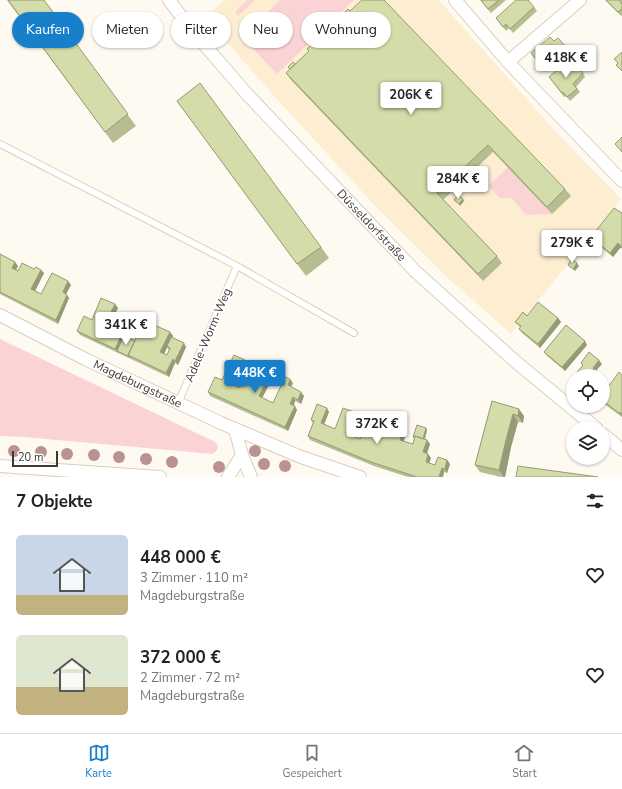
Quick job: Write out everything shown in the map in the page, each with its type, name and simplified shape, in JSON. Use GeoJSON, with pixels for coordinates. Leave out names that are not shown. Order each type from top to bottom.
{"type":"FeatureCollection","features":[{"type":"Feature","properties":{"kind":"street","name":"Düsseldorfstraße"},"geometry":{"type":"LineString","coordinates":[[169,0],[189,28],[246,93],[415,271],[516,362],[588,421]]}},
{"type":"Feature","properties":{"kind":"street"},"geometry":{"type":"LineString","coordinates":[[456,0],[508,62],[622,181]]}},
{"type":"Feature","properties":{"kind":"street"},"geometry":{"type":"LineString","coordinates":[[508,62],[580,0]]}},
{"type":"Feature","properties":{"kind":"street","name":"Magdeburgstraße"},"geometry":{"type":"LineString","coordinates":[[0,314],[87,360],[235,429],[301,457],[360,477]]}},
{"type":"Feature","properties":{"kind":"street"},"geometry":{"type":"LineString","coordinates":[[235,429],[242,455],[251,477]]}},
{"type":"Feature","properties":{"kind":"street"},"geometry":{"type":"LineString","coordinates":[[610,440],[622,450]]}},
{"type":"Feature","properties":{"kind":"street"},"geometry":{"type":"LineString","coordinates":[[228,477],[242,455]]}},
{"type":"Feature","properties":{"kind":"street"},"geometry":{"type":"LineString","coordinates":[[0,466],[160,477]]}},
{"type":"Feature","properties":{"kind":"lane"},"geometry":{"type":"LineString","coordinates":[[0,144],[237,266],[354,334]]}},
{"type":"Feature","properties":{"kind":"lane","name":"Adele-Worm-Weg"},"geometry":{"type":"LineString","coordinates":[[178,403],[237,266]]}},
{"type":"Feature","properties":{"kind":"shaded area"},"geometry":{"type":"Polygon","coordinates":[[[225,0],[439,0],[555,131],[621,199],[511,334],[449,279],[378,209],[231,47],[231,12],[211,12],[225,0]]]}},
{"type":"Feature","properties":{"kind":"shaded area"},"geometry":{"type":"Polygon","coordinates":[[[247,0],[255,0],[242,12],[239,12],[238,16],[235,12],[247,0]]]}},
{"type":"Feature","properties":{"kind":"shaded area"},"geometry":{"type":"Polygon","coordinates":[[[280,0],[354,0],[342,12],[301,12],[301,48],[304,48],[277,74],[252,48],[293,48],[293,12],[268,12],[280,0]]]}},
{"type":"Feature","properties":{"kind":"shaded area"},"geometry":{"type":"Polygon","coordinates":[[[508,167],[552,214],[526,215],[512,198],[500,198],[488,186],[508,167]]]}},
{"type":"Feature","properties":{"kind":"shaded area"},"geometry":{"type":"Polygon","coordinates":[[[0,339],[215,442],[218,446],[217,450],[213,454],[0,436],[0,339]]]}},
{"type":"Feature","properties":{"kind":"building"},"geometry":{"type":"Polygon","coordinates":[[[8,0],[44,0],[53,12],[17,12],[8,0]]]}},
{"type":"Feature","properties":{"kind":"building"},"geometry":{"type":"Polygon","coordinates":[[[362,0],[384,0],[565,189],[547,207],[488,145],[437,193],[497,256],[478,274],[286,73],[309,51],[307,49],[308,48],[391,48],[391,12],[345,12],[348,9],[350,11],[362,0]]]}},
{"type":"Feature","properties":{"kind":"building"},"geometry":{"type":"Polygon","coordinates":[[[481,0],[499,0],[488,9],[481,0]]]}},
{"type":"Feature","properties":{"kind":"building"},"geometry":{"type":"Polygon","coordinates":[[[516,0],[528,0],[534,7],[510,29],[506,24],[503,27],[496,18],[516,0]]]}},
{"type":"Feature","properties":{"kind":"building"},"geometry":{"type":"Polygon","coordinates":[[[606,0],[619,0],[622,4],[622,9],[618,12],[606,0]]]}},
{"type":"Feature","properties":{"kind":"building"},"geometry":{"type":"Polygon","coordinates":[[[550,37],[554,41],[558,38],[567,48],[543,68],[531,53],[550,37]]]}},
{"type":"Feature","properties":{"kind":"building"},"geometry":{"type":"Polygon","coordinates":[[[43,48],[79,48],[128,114],[105,132],[43,48]]]}},
{"type":"Feature","properties":{"kind":"building"},"geometry":{"type":"Polygon","coordinates":[[[622,52],[622,71],[616,65],[618,63],[614,59],[622,52]]]}},
{"type":"Feature","properties":{"kind":"building"},"geometry":{"type":"Polygon","coordinates":[[[293,62],[295,64],[290,69],[288,67],[293,62]]]}},
{"type":"Feature","properties":{"kind":"building"},"geometry":{"type":"Polygon","coordinates":[[[566,62],[571,69],[576,65],[583,73],[573,84],[577,89],[567,97],[549,77],[566,62]]]}},
{"type":"Feature","properties":{"kind":"building"},"geometry":{"type":"Polygon","coordinates":[[[200,83],[321,247],[297,264],[177,101],[200,83]]]}},
{"type":"Feature","properties":{"kind":"building"},"geometry":{"type":"Polygon","coordinates":[[[622,137],[622,152],[615,144],[622,137]]]}},
{"type":"Feature","properties":{"kind":"building"},"geometry":{"type":"Polygon","coordinates":[[[458,195],[463,199],[459,204],[454,200],[458,195]]]}},
{"type":"Feature","properties":{"kind":"building"},"geometry":{"type":"Polygon","coordinates":[[[614,208],[622,213],[622,248],[618,243],[610,253],[591,237],[614,208]]]}},
{"type":"Feature","properties":{"kind":"building"},"geometry":{"type":"Polygon","coordinates":[[[0,254],[15,262],[12,268],[18,271],[22,263],[34,269],[36,267],[41,270],[31,289],[41,294],[52,273],[68,281],[63,292],[67,295],[56,320],[0,292],[0,254]]]}},
{"type":"Feature","properties":{"kind":"building"},"geometry":{"type":"Polygon","coordinates":[[[572,259],[577,263],[573,269],[568,265],[572,259]]]}},
{"type":"Feature","properties":{"kind":"building"},"geometry":{"type":"Polygon","coordinates":[[[101,298],[115,304],[103,325],[112,329],[119,315],[129,320],[115,349],[77,331],[84,316],[92,320],[101,298]]]}},
{"type":"Feature","properties":{"kind":"building"},"geometry":{"type":"Polygon","coordinates":[[[538,302],[558,318],[538,344],[519,329],[521,326],[515,322],[523,312],[527,316],[538,302]]]}},
{"type":"Feature","properties":{"kind":"building"},"geometry":{"type":"Polygon","coordinates":[[[152,324],[170,332],[160,352],[167,355],[170,348],[167,346],[171,337],[184,343],[175,361],[173,359],[166,373],[128,355],[138,334],[145,337],[152,324]]]}},
{"type":"Feature","properties":{"kind":"building"},"geometry":{"type":"Polygon","coordinates":[[[566,325],[585,341],[562,367],[544,352],[566,325]]]}},
{"type":"Feature","properties":{"kind":"building"},"geometry":{"type":"Polygon","coordinates":[[[124,336],[135,341],[128,355],[130,357],[117,351],[124,336]]]}},
{"type":"Feature","properties":{"kind":"building"},"geometry":{"type":"Polygon","coordinates":[[[589,352],[599,360],[593,368],[594,369],[580,369],[583,365],[581,363],[589,352]]]}},
{"type":"Feature","properties":{"kind":"building"},"geometry":{"type":"Polygon","coordinates":[[[234,355],[245,360],[235,386],[240,388],[241,386],[244,387],[252,370],[268,378],[259,396],[273,403],[285,377],[290,379],[288,385],[301,392],[298,400],[293,397],[290,404],[295,406],[285,427],[208,392],[215,377],[222,380],[234,355]]]}},
{"type":"Feature","properties":{"kind":"building"},"geometry":{"type":"Polygon","coordinates":[[[619,372],[622,375],[622,414],[610,406],[610,384],[619,372]]]}},
{"type":"Feature","properties":{"kind":"building"},"geometry":{"type":"Polygon","coordinates":[[[492,401],[519,409],[518,416],[513,414],[499,470],[475,465],[492,401]]]}},
{"type":"Feature","properties":{"kind":"building"},"geometry":{"type":"Polygon","coordinates":[[[317,404],[327,408],[321,423],[335,429],[343,408],[354,412],[346,433],[360,439],[368,419],[378,422],[374,433],[381,435],[381,433],[383,434],[386,426],[403,432],[400,440],[413,444],[415,436],[427,440],[423,452],[428,454],[426,462],[435,465],[438,457],[447,460],[445,469],[442,468],[439,477],[417,477],[371,462],[308,436],[314,421],[311,420],[317,404]]]}},
{"type":"Feature","properties":{"kind":"building"},"geometry":{"type":"Polygon","coordinates":[[[417,425],[426,428],[423,439],[415,436],[413,437],[417,425]]]}},
{"type":"Feature","properties":{"kind":"building"},"geometry":{"type":"Polygon","coordinates":[[[518,466],[598,477],[516,477],[518,466]]]}}]}
